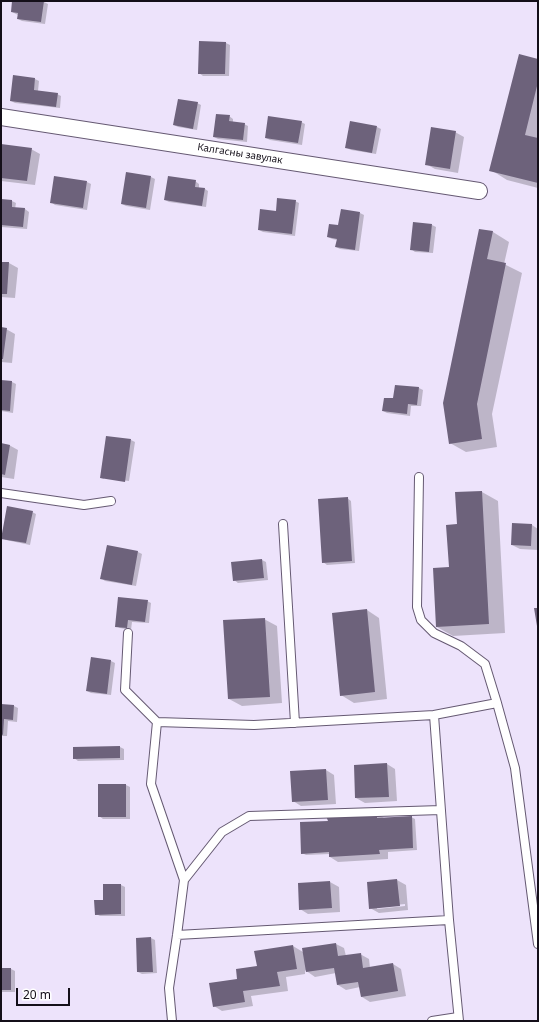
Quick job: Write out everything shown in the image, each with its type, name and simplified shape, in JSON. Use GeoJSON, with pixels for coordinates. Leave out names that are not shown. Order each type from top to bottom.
{"type":"FeatureCollection","features":[{"type":"Feature","properties":{"kind":"street","name":"Калгасны завулак"},"geometry":{"type":"LineString","coordinates":[[1,117],[479,191]]}},
{"type":"Feature","properties":{"kind":"lane"},"geometry":{"type":"LineString","coordinates":[[419,477],[417,607],[421,620],[434,633],[462,646],[485,664],[515,768],[538,944]]}},
{"type":"Feature","properties":{"kind":"lane"},"geometry":{"type":"LineString","coordinates":[[1,493],[84,504],[111,502]]}},
{"type":"Feature","properties":{"kind":"lane"},"geometry":{"type":"LineString","coordinates":[[283,524],[295,722]]}},
{"type":"Feature","properties":{"kind":"lane"},"geometry":{"type":"LineString","coordinates":[[128,633],[125,690],[157,722],[254,725],[434,715],[497,703]]}},
{"type":"Feature","properties":{"kind":"lane"},"geometry":{"type":"LineString","coordinates":[[432,1021],[458,1019],[434,715]]}},
{"type":"Feature","properties":{"kind":"lane"},"geometry":{"type":"LineString","coordinates":[[157,722],[151,784],[184,880],[169,988],[172,1021]]}},
{"type":"Feature","properties":{"kind":"lane"},"geometry":{"type":"LineString","coordinates":[[184,880],[222,832],[249,816],[441,810]]}},
{"type":"Feature","properties":{"kind":"lane"},"geometry":{"type":"LineString","coordinates":[[177,935],[449,920]]}},
{"type":"Feature","properties":{"kind":"building"},"geometry":{"type":"Polygon","coordinates":[[[12,1],[44,1],[41,22],[17,19],[18,13],[11,12],[12,1]]]}},
{"type":"Feature","properties":{"kind":"building"},"geometry":{"type":"Polygon","coordinates":[[[199,41],[226,42],[225,74],[198,74],[199,41]]]}},
{"type":"Feature","properties":{"kind":"building"},"geometry":{"type":"Polygon","coordinates":[[[519,54],[538,59],[538,82],[525,135],[538,138],[538,183],[489,171],[519,54]]]}},
{"type":"Feature","properties":{"kind":"building"},"geometry":{"type":"Polygon","coordinates":[[[13,75],[35,78],[34,90],[58,93],[56,107],[10,101],[13,75]]]}},
{"type":"Feature","properties":{"kind":"building"},"geometry":{"type":"Polygon","coordinates":[[[178,99],[198,102],[193,129],[173,125],[178,99]]]}},
{"type":"Feature","properties":{"kind":"building"},"geometry":{"type":"Polygon","coordinates":[[[216,114],[230,115],[229,121],[245,123],[243,140],[213,137],[216,114]]]}},
{"type":"Feature","properties":{"kind":"building"},"geometry":{"type":"Polygon","coordinates":[[[268,116],[302,121],[298,143],[265,138],[268,116]]]}},
{"type":"Feature","properties":{"kind":"building"},"geometry":{"type":"Polygon","coordinates":[[[350,121],[377,126],[372,153],[345,148],[350,121]]]}},
{"type":"Feature","properties":{"kind":"building"},"geometry":{"type":"Polygon","coordinates":[[[431,127],[456,131],[450,169],[425,165],[431,127]]]}},
{"type":"Feature","properties":{"kind":"building"},"geometry":{"type":"Polygon","coordinates":[[[1,144],[32,148],[27,181],[1,178],[1,144]]]}},
{"type":"Feature","properties":{"kind":"building"},"geometry":{"type":"Polygon","coordinates":[[[126,172],[151,176],[146,208],[121,204],[126,172]]]}},
{"type":"Feature","properties":{"kind":"building"},"geometry":{"type":"Polygon","coordinates":[[[54,176],[87,181],[83,208],[50,203],[54,176]]]}},
{"type":"Feature","properties":{"kind":"building"},"geometry":{"type":"Polygon","coordinates":[[[168,176],[196,180],[195,187],[205,188],[202,206],[164,200],[168,176]]]}},
{"type":"Feature","properties":{"kind":"building"},"geometry":{"type":"Polygon","coordinates":[[[277,198],[296,200],[292,234],[258,230],[260,209],[276,211],[277,198]]]}},
{"type":"Feature","properties":{"kind":"building"},"geometry":{"type":"Polygon","coordinates":[[[1,199],[12,200],[12,207],[25,208],[23,227],[1,225],[1,199]]]}},
{"type":"Feature","properties":{"kind":"building"},"geometry":{"type":"Polygon","coordinates":[[[341,209],[360,212],[355,250],[335,247],[337,239],[327,237],[329,224],[338,225],[341,209]]]}},
{"type":"Feature","properties":{"kind":"building"},"geometry":{"type":"Polygon","coordinates":[[[413,222],[432,224],[429,252],[410,250],[413,222]]]}},
{"type":"Feature","properties":{"kind":"building"},"geometry":{"type":"Polygon","coordinates":[[[479,229],[493,231],[487,259],[506,263],[477,404],[482,439],[449,444],[443,403],[479,229]]]}},
{"type":"Feature","properties":{"kind":"building"},"geometry":{"type":"Polygon","coordinates":[[[1,262],[9,262],[7,294],[1,294],[1,262]]]}},
{"type":"Feature","properties":{"kind":"building"},"geometry":{"type":"Polygon","coordinates":[[[1,327],[7,328],[3,359],[1,359],[1,327]]]}},
{"type":"Feature","properties":{"kind":"building"},"geometry":{"type":"Polygon","coordinates":[[[1,380],[12,381],[10,411],[1,410],[1,380]]]}},
{"type":"Feature","properties":{"kind":"building"},"geometry":{"type":"Polygon","coordinates":[[[395,385],[419,387],[417,405],[408,404],[407,414],[382,411],[384,398],[393,398],[395,385]]]}},
{"type":"Feature","properties":{"kind":"building"},"geometry":{"type":"Polygon","coordinates":[[[106,436],[131,439],[125,482],[100,478],[106,436]]]}},
{"type":"Feature","properties":{"kind":"building"},"geometry":{"type":"Polygon","coordinates":[[[1,443],[10,445],[5,475],[1,474],[1,443]]]}},
{"type":"Feature","properties":{"kind":"building"},"geometry":{"type":"Polygon","coordinates":[[[482,491],[489,624],[436,627],[433,568],[449,567],[446,525],[457,524],[455,492],[482,491]]]}},
{"type":"Feature","properties":{"kind":"building"},"geometry":{"type":"Polygon","coordinates":[[[348,497],[352,561],[322,563],[318,499],[348,497]]]}},
{"type":"Feature","properties":{"kind":"building"},"geometry":{"type":"Polygon","coordinates":[[[7,506],[33,511],[26,543],[1,539],[7,506]]]}},
{"type":"Feature","properties":{"kind":"building"},"geometry":{"type":"Polygon","coordinates":[[[512,523],[532,524],[531,546],[511,545],[512,523]]]}},
{"type":"Feature","properties":{"kind":"building"},"geometry":{"type":"Polygon","coordinates":[[[107,545],[138,551],[132,585],[100,579],[107,545]]]}},
{"type":"Feature","properties":{"kind":"building"},"geometry":{"type":"Polygon","coordinates":[[[262,559],[264,578],[233,581],[231,562],[262,559]]]}},
{"type":"Feature","properties":{"kind":"building"},"geometry":{"type":"Polygon","coordinates":[[[118,597],[148,600],[145,622],[128,620],[127,628],[115,627],[118,597]]]}},
{"type":"Feature","properties":{"kind":"building"},"geometry":{"type":"Polygon","coordinates":[[[534,608],[538,608],[538,626],[537,626],[534,608]]]}},
{"type":"Feature","properties":{"kind":"building"},"geometry":{"type":"Polygon","coordinates":[[[367,609],[375,692],[340,696],[332,613],[367,609]]]}},
{"type":"Feature","properties":{"kind":"building"},"geometry":{"type":"Polygon","coordinates":[[[265,618],[270,697],[228,699],[223,620],[265,618]]]}},
{"type":"Feature","properties":{"kind":"building"},"geometry":{"type":"Polygon","coordinates":[[[91,657],[111,660],[107,694],[86,691],[91,657]]]}},
{"type":"Feature","properties":{"kind":"building"},"geometry":{"type":"Polygon","coordinates":[[[1,704],[14,705],[13,720],[4,719],[3,735],[1,734],[1,704]]]}},
{"type":"Feature","properties":{"kind":"building"},"geometry":{"type":"Polygon","coordinates":[[[120,746],[120,758],[73,759],[73,747],[120,746]]]}},
{"type":"Feature","properties":{"kind":"building"},"geometry":{"type":"Polygon","coordinates":[[[387,763],[389,797],[355,798],[354,765],[387,763]]]}},
{"type":"Feature","properties":{"kind":"building"},"geometry":{"type":"Polygon","coordinates":[[[326,769],[328,800],[292,802],[290,771],[326,769]]]}},
{"type":"Feature","properties":{"kind":"building"},"geometry":{"type":"Polygon","coordinates":[[[98,784],[126,784],[126,817],[98,817],[98,784]]]}},
{"type":"Feature","properties":{"kind":"building"},"geometry":{"type":"Polygon","coordinates":[[[377,813],[377,818],[412,816],[413,848],[379,850],[380,854],[329,857],[329,852],[301,854],[300,822],[328,821],[326,816],[377,813]]]}},
{"type":"Feature","properties":{"kind":"building"},"geometry":{"type":"Polygon","coordinates":[[[397,879],[400,906],[369,909],[367,882],[397,879]]]}},
{"type":"Feature","properties":{"kind":"building"},"geometry":{"type":"Polygon","coordinates":[[[330,881],[332,908],[299,910],[298,883],[330,881]]]}},
{"type":"Feature","properties":{"kind":"building"},"geometry":{"type":"Polygon","coordinates":[[[103,884],[121,884],[121,914],[95,915],[94,900],[103,900],[103,884]]]}},
{"type":"Feature","properties":{"kind":"building"},"geometry":{"type":"Polygon","coordinates":[[[151,937],[153,972],[137,972],[136,938],[151,937]]]}},
{"type":"Feature","properties":{"kind":"building"},"geometry":{"type":"Polygon","coordinates":[[[336,943],[338,956],[361,953],[363,968],[393,963],[398,991],[361,997],[358,982],[337,985],[334,968],[306,972],[302,948],[336,943]]]}},
{"type":"Feature","properties":{"kind":"building"},"geometry":{"type":"Polygon","coordinates":[[[293,945],[297,969],[277,972],[280,986],[243,991],[245,1002],[213,1007],[209,983],[237,979],[236,969],[257,966],[254,951],[293,945]]]}},
{"type":"Feature","properties":{"kind":"building"},"geometry":{"type":"Polygon","coordinates":[[[1,968],[11,968],[11,990],[1,990],[1,968]]]}}]}
